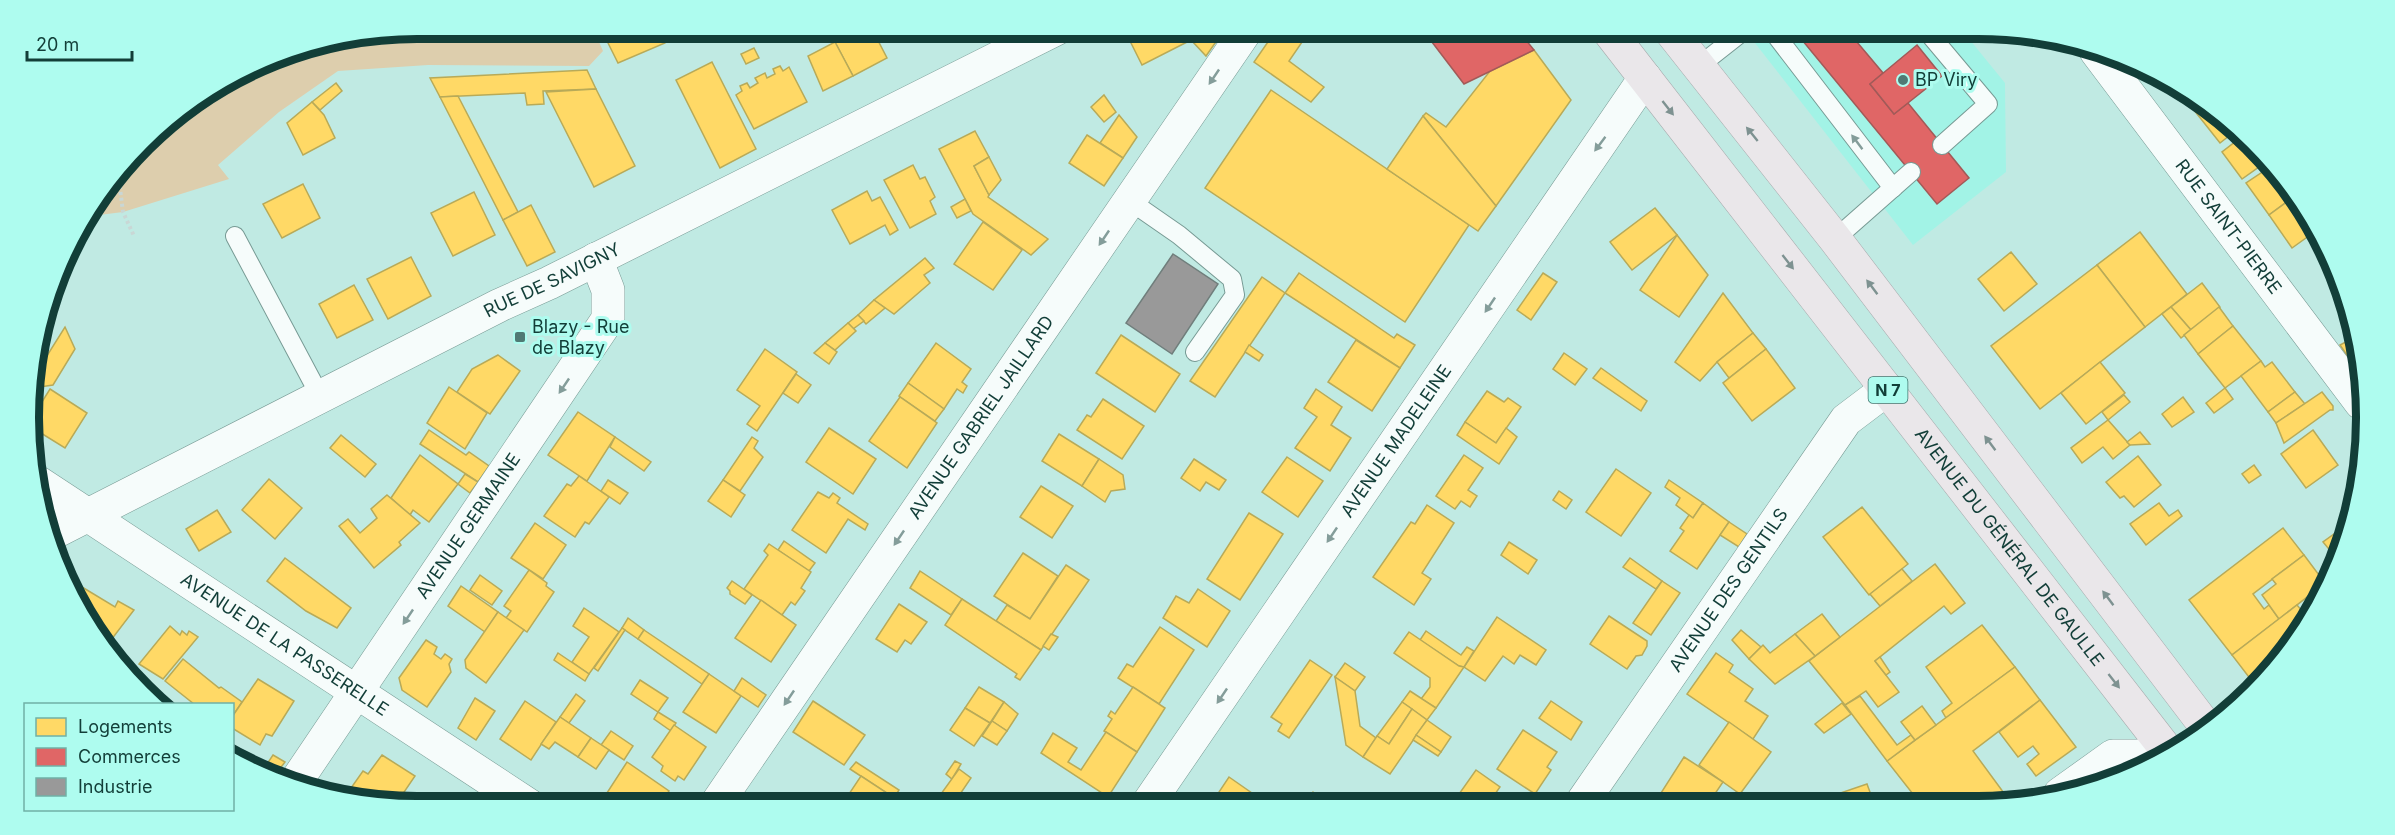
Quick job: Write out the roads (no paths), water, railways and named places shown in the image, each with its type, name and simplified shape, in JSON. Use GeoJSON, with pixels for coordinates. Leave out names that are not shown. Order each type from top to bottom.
{"type":"FeatureCollection","features":[{"type":"Feature","properties":{"kind":"main road","name":"AVENUE DU GÉNÉRAL DE GAULLE"},"geometry":{"type":"LineString","coordinates":[[1615,39],[2164,747]]}},
{"type":"Feature","properties":{"kind":"main road","name":"N 7"},"geometry":{"type":"LineString","coordinates":[[1678,39],[1835,239],[2202,722]]}},
{"type":"Feature","properties":{"kind":"street","name":"RUE DE SAVIGNY"},"geometry":{"type":"LineString","coordinates":[[57,531],[320,396],[1034,39]]}},
{"type":"Feature","properties":{"kind":"street","name":"AVENUE GABRIEL JAILLARD"},"geometry":{"type":"LineString","coordinates":[[722,796],[1240,39]]}},
{"type":"Feature","properties":{"kind":"street","name":"RUE SAINT-PIERRE"},"geometry":{"type":"LineString","coordinates":[[2103,61],[2355,395]]}},
{"type":"Feature","properties":{"kind":"street","name":"AVENUE MADELEINE"},"geometry":{"type":"LineString","coordinates":[[1153,796],[1645,78]]}},
{"type":"Feature","properties":{"kind":"street","name":"AVENUE GERMAINE"},"geometry":{"type":"LineString","coordinates":[[299,777],[608,319],[608,290],[596,259]]}},
{"type":"Feature","properties":{"kind":"street","name":"AVENUE DES GENTILS"},"geometry":{"type":"LineString","coordinates":[[1587,796],[1846,420],[1887,389]]}},
{"type":"Feature","properties":{"kind":"street","name":"AVENUE DE LA PASSERELLE"},"geometry":{"type":"LineString","coordinates":[[45,487],[515,796]]}},
{"type":"Feature","properties":{"kind":"street"},"geometry":{"type":"LineString","coordinates":[[2076,783],[2113,756],[2147,756]]}},
{"type":"Feature","properties":{"kind":"lane"},"geometry":{"type":"LineString","coordinates":[[1699,66],[1732,39]]}},
{"type":"Feature","properties":{"kind":"lane"},"geometry":{"type":"LineString","coordinates":[[1779,39],[1893,189]]}},
{"type":"Feature","properties":{"kind":"lane"},"geometry":{"type":"LineString","coordinates":[[1934,39],[1988,104],[1942,145]]}},
{"type":"Feature","properties":{"kind":"lane"},"geometry":{"type":"LineString","coordinates":[[1835,239],[1911,171]]}},
{"type":"Feature","properties":{"kind":"lane"},"geometry":{"type":"LineString","coordinates":[[1130,201],[1179,235],[1232,279],[1235,295],[1195,352]]}},
{"type":"Feature","properties":{"kind":"lane"},"geometry":{"type":"LineString","coordinates":[[235,236],[320,396]]}},
{"type":"Feature","properties":{"kind":"place","name":"BP Viry"},"geometry":{"type":"Point","coordinates":[1903,80]}},
{"type":"Feature","properties":{"kind":"place","name":"Blazy - Rue de Blazy"},"geometry":{"type":"Point","coordinates":[520,337]}}]}
